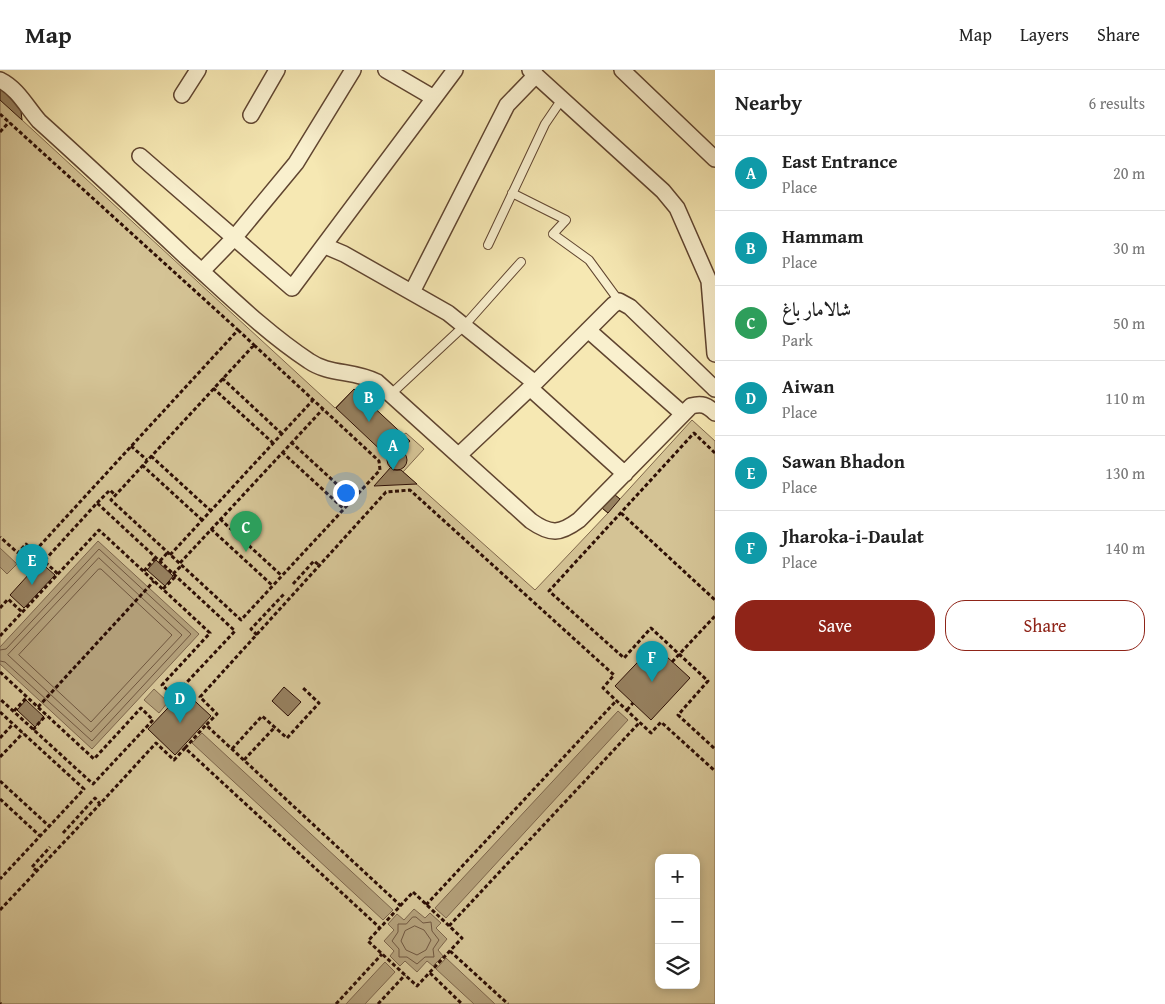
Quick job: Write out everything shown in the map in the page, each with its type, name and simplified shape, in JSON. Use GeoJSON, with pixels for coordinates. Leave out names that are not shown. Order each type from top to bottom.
{"type":"FeatureCollection","features":[{"type":"Feature","properties":{"kind":"street"},"geometry":{"type":"LineString","coordinates":[[182,95],[198,70]]}},
{"type":"Feature","properties":{"kind":"street"},"geometry":{"type":"LineString","coordinates":[[251,115],[277,70]]}},
{"type":"Feature","properties":{"kind":"street"},"geometry":{"type":"LineString","coordinates":[[202,271],[234,238],[296,163],[353,70]]}},
{"type":"Feature","properties":{"kind":"street"},"geometry":{"type":"LineString","coordinates":[[386,70],[434,98]]}},
{"type":"Feature","properties":{"kind":"street"},"geometry":{"type":"LineString","coordinates":[[140,156],[292,288],[455,70]]}},
{"type":"Feature","properties":{"kind":"street"},"geometry":{"type":"LineString","coordinates":[[622,70],[715,159]]}},
{"type":"Feature","properties":{"kind":"street"},"geometry":{"type":"LineString","coordinates":[[412,292],[507,105],[533,72],[664,191],[677,208],[709,281],[715,354]]}},
{"type":"Feature","properties":{"kind":"street"},"geometry":{"type":"LineString","coordinates":[[0,80],[19,94],[31,112],[40,121],[267,329],[310,362],[321,368],[367,377],[377,382],[531,522],[550,532],[568,528],[579,520],[692,406],[701,403],[708,406],[715,413]]}},
{"type":"Feature","properties":{"kind":"street"},"geometry":{"type":"LineString","coordinates":[[325,246],[344,254],[448,313],[532,386],[625,474]]}},
{"type":"Feature","properties":{"kind":"street"},"geometry":{"type":"LineString","coordinates":[[459,455],[619,301],[630,307],[715,389]]}},
{"type":"Feature","properties":{"kind":"street"},"geometry":{"type":"LineString","coordinates":[[588,330],[683,414]]}},
{"type":"Feature","properties":{"kind":"lane"},"geometry":{"type":"LineString","coordinates":[[488,245],[545,124],[562,99]]}},
{"type":"Feature","properties":{"kind":"lane"},"geometry":{"type":"LineString","coordinates":[[512,193],[566,220],[553,234],[589,260],[619,301]]}},
{"type":"Feature","properties":{"kind":"lane"},"geometry":{"type":"LineString","coordinates":[[390,394],[464,326],[521,262]]}},
{"type":"Feature","properties":{"kind":"path"},"geometry":{"type":"LineString","coordinates":[[0,114],[238,330],[379,461],[380,470],[241,620],[111,500],[254,345]]}},
{"type":"Feature","properties":{"kind":"path"},"geometry":{"type":"LineString","coordinates":[[0,132],[9,122]]}},
{"type":"Feature","properties":{"kind":"path"},"geometry":{"type":"LineString","coordinates":[[0,537],[18,553],[26,544],[34,552],[238,330]]}},
{"type":"Feature","properties":{"kind":"path"},"geometry":{"type":"LineString","coordinates":[[222,378],[282,434]]}},
{"type":"Feature","properties":{"kind":"path"},"geometry":{"type":"LineString","coordinates":[[213,388],[273,443]]}},
{"type":"Feature","properties":{"kind":"path"},"geometry":{"type":"LineString","coordinates":[[160,561],[202,520],[313,400]]}},
{"type":"Feature","properties":{"kind":"path"},"geometry":{"type":"LineString","coordinates":[[163,589],[175,575],[181,564],[220,519],[323,408]]}},
{"type":"Feature","properties":{"kind":"path"},"geometry":{"type":"LineString","coordinates":[[715,453],[694,433],[549,591],[624,658],[651,628],[680,654],[708,681],[678,715],[715,749]]}},
{"type":"Feature","properties":{"kind":"path"},"geometry":{"type":"LineString","coordinates":[[291,442],[353,499]]}},
{"type":"Feature","properties":{"kind":"path"},"geometry":{"type":"LineString","coordinates":[[131,446],[147,460]]}},
{"type":"Feature","properties":{"kind":"path"},"geometry":{"type":"LineString","coordinates":[[282,452],[344,509]]}},
{"type":"Feature","properties":{"kind":"path"},"geometry":{"type":"LineString","coordinates":[[151,456],[211,510]]}},
{"type":"Feature","properties":{"kind":"path"},"geometry":{"type":"LineString","coordinates":[[142,465],[202,520]]}},
{"type":"Feature","properties":{"kind":"path"},"geometry":{"type":"LineString","coordinates":[[58,574],[44,561],[110,490],[115,495]]}},
{"type":"Feature","properties":{"kind":"path"},"geometry":{"type":"LineString","coordinates":[[0,910],[156,743],[174,760],[217,714],[200,697],[386,492],[410,490],[614,675],[603,688],[616,701],[651,733],[661,722],[715,772]]}},
{"type":"Feature","properties":{"kind":"path"},"geometry":{"type":"LineString","coordinates":[[0,636],[99,530],[210,633],[162,685],[174,696],[235,631],[97,503]]}},
{"type":"Feature","properties":{"kind":"path"},"geometry":{"type":"LineString","coordinates":[[621,513],[715,600]]}},
{"type":"Feature","properties":{"kind":"path"},"geometry":{"type":"LineString","coordinates":[[220,519],[282,576]]}},
{"type":"Feature","properties":{"kind":"path"},"geometry":{"type":"LineString","coordinates":[[212,529],[273,586]]}},
{"type":"Feature","properties":{"kind":"path"},"geometry":{"type":"LineString","coordinates":[[144,571],[156,558]]}},
{"type":"Feature","properties":{"kind":"path"},"geometry":{"type":"LineString","coordinates":[[293,584],[314,561],[320,566]]}},
{"type":"Feature","properties":{"kind":"path"},"geometry":{"type":"LineString","coordinates":[[278,580],[282,584]]}},
{"type":"Feature","properties":{"kind":"path"},"geometry":{"type":"LineString","coordinates":[[38,707],[154,581]]}},
{"type":"Feature","properties":{"kind":"path"},"geometry":{"type":"LineString","coordinates":[[257,635],[251,629],[284,594]]}},
{"type":"Feature","properties":{"kind":"path"},"geometry":{"type":"LineString","coordinates":[[0,608],[8,599],[22,612]]}},
{"type":"Feature","properties":{"kind":"path"},"geometry":{"type":"LineString","coordinates":[[672,662],[715,616]]}},
{"type":"Feature","properties":{"kind":"path"},"geometry":{"type":"LineString","coordinates":[[0,672],[94,759],[140,708],[153,720],[93,784],[0,699]]}},
{"type":"Feature","properties":{"kind":"path"},"geometry":{"type":"LineString","coordinates":[[232,749],[262,716],[287,738],[320,703],[303,688]]}},
{"type":"Feature","properties":{"kind":"path"},"geometry":{"type":"LineString","coordinates":[[14,712],[27,697]]}},
{"type":"Feature","properties":{"kind":"path"},"geometry":{"type":"LineString","coordinates":[[426,905],[616,701]]}},
{"type":"Feature","properties":{"kind":"path"},"geometry":{"type":"LineString","coordinates":[[627,710],[633,703]]}},
{"type":"Feature","properties":{"kind":"path"},"geometry":{"type":"LineString","coordinates":[[0,712],[84,789],[0,879]]}},
{"type":"Feature","properties":{"kind":"path"},"geometry":{"type":"LineString","coordinates":[[0,738],[17,715]]}},
{"type":"Feature","properties":{"kind":"path"},"geometry":{"type":"LineString","coordinates":[[0,757],[46,715]]}},
{"type":"Feature","properties":{"kind":"path"},"geometry":{"type":"LineString","coordinates":[[449,926],[640,722]]}},
{"type":"Feature","properties":{"kind":"path"},"geometry":{"type":"LineString","coordinates":[[206,725],[401,906]]}},
{"type":"Feature","properties":{"kind":"path"},"geometry":{"type":"LineString","coordinates":[[244,760],[275,727]]}},
{"type":"Feature","properties":{"kind":"path"},"geometry":{"type":"LineString","coordinates":[[185,748],[380,928]]}},
{"type":"Feature","properties":{"kind":"path"},"geometry":{"type":"LineString","coordinates":[[0,781],[49,826]]}},
{"type":"Feature","properties":{"kind":"path"},"geometry":{"type":"LineString","coordinates":[[63,833],[95,798],[100,804]]}},
{"type":"Feature","properties":{"kind":"path"},"geometry":{"type":"LineString","coordinates":[[0,799],[40,836]]}},
{"type":"Feature","properties":{"kind":"path"},"geometry":{"type":"LineString","coordinates":[[46,830],[51,834]]}},
{"type":"Feature","properties":{"kind":"path"},"geometry":{"type":"LineString","coordinates":[[37,871],[32,866],[50,847]]}},
{"type":"Feature","properties":{"kind":"path"},"geometry":{"type":"LineString","coordinates":[[413,892],[462,938],[418,986],[368,941],[401,906],[413,892]]}},
{"type":"Feature","properties":{"kind":"path"},"geometry":{"type":"LineString","coordinates":[[450,951],[508,1004]]}},
{"type":"Feature","properties":{"kind":"path"},"geometry":{"type":"LineString","coordinates":[[336,1004],[382,954]]}},
{"type":"Feature","properties":{"kind":"path"},"geometry":{"type":"LineString","coordinates":[[430,973],[462,1004]]}},
{"type":"Feature","properties":{"kind":"path"},"geometry":{"type":"LineString","coordinates":[[378,1004],[405,975]]}},
{"type":"Feature","properties":{"kind":"shaded area"},"geometry":{"type":"Polygon","coordinates":[[[0,88],[22,120],[335,408],[354,389],[403,435],[406,433],[424,449],[403,472],[535,590],[608,513],[602,508],[615,495],[620,499],[692,420],[715,441],[715,1004],[0,1004],[0,88]]]}},
{"type":"Feature","properties":{"kind":"water"},"geometry":{"type":"Polygon","coordinates":[[[98,541],[199,634],[92,749],[0,664],[0,647],[98,541]]]}},
{"type":"Feature","properties":{"kind":"water"},"geometry":{"type":"Polygon","coordinates":[[[0,548],[17,564],[7,574],[0,567],[0,548]]]}},
{"type":"Feature","properties":{"kind":"water"},"geometry":{"type":"Polygon","coordinates":[[[154,689],[168,702],[159,713],[144,700],[154,689]]]}},
{"type":"Feature","properties":{"kind":"water"},"geometry":{"type":"Polygon","coordinates":[[[618,711],[628,720],[446,918],[435,908],[618,711]]]}},
{"type":"Feature","properties":{"kind":"water"},"geometry":{"type":"Polygon","coordinates":[[[202,733],[393,910],[383,920],[192,743],[202,733]]]}},
{"type":"Feature","properties":{"kind":"water"},"geometry":{"type":"Polygon","coordinates":[[[414,909],[425,918],[430,913],[441,923],[436,928],[447,939],[438,950],[443,956],[433,966],[427,961],[417,972],[405,961],[400,966],[390,956],[394,951],[384,941],[394,930],[388,924],[397,914],[404,920],[414,909]]]}},
{"type":"Feature","properties":{"kind":"water"},"geometry":{"type":"Polygon","coordinates":[[[446,958],[495,1004],[474,1004],[436,969],[446,958]]]}},
{"type":"Feature","properties":{"kind":"water"},"geometry":{"type":"Polygon","coordinates":[[[385,962],[395,972],[365,1004],[346,1004],[385,962]]]}},
{"type":"Feature","properties":{"kind":"building"},"geometry":{"type":"Polygon","coordinates":[[[0,88],[20,102],[22,120],[0,100],[0,88]]]}},
{"type":"Feature","properties":{"kind":"building"},"geometry":{"type":"Polygon","coordinates":[[[354,389],[410,441],[401,451],[393,451],[388,457],[336,408],[354,389]]]}},
{"type":"Feature","properties":{"kind":"building"},"geometry":{"type":"Polygon","coordinates":[[[397,450],[404,453],[407,460],[404,467],[397,470],[390,467],[387,460],[390,453],[397,450]]]}},
{"type":"Feature","properties":{"kind":"building"},"geometry":{"type":"Polygon","coordinates":[[[391,467],[393,470],[401,470],[417,484],[374,486],[391,467]]]}},
{"type":"Feature","properties":{"kind":"building"},"geometry":{"type":"Polygon","coordinates":[[[615,495],[620,499],[608,513],[602,508],[615,495]]]}},
{"type":"Feature","properties":{"kind":"building"},"geometry":{"type":"Polygon","coordinates":[[[156,560],[173,576],[165,586],[147,570],[156,560]]]}},
{"type":"Feature","properties":{"kind":"building"},"geometry":{"type":"Polygon","coordinates":[[[40,562],[55,575],[24,608],[10,595],[40,562]]]}},
{"type":"Feature","properties":{"kind":"building"},"geometry":{"type":"Polygon","coordinates":[[[654,645],[690,678],[651,720],[615,686],[654,645]]]}},
{"type":"Feature","properties":{"kind":"building"},"geometry":{"type":"Polygon","coordinates":[[[284,687],[301,702],[288,716],[272,701],[284,687]]]}},
{"type":"Feature","properties":{"kind":"building"},"geometry":{"type":"Polygon","coordinates":[[[184,691],[211,716],[175,755],[148,729],[184,691]]]}},
{"type":"Feature","properties":{"kind":"building"},"geometry":{"type":"Polygon","coordinates":[[[26,700],[44,717],[35,727],[17,710],[26,700]]]}},
{"type":"Feature","properties":{"kind":"place","name":"Hammam"},"geometry":{"type":"Point","coordinates":[369,422]}},
{"type":"Feature","properties":{"kind":"place","name":"East Entrance"},"geometry":{"type":"Point","coordinates":[393,470]}},
{"type":"Feature","properties":{"kind":"place","name":"شالامار باغ"},"geometry":{"type":"Point","coordinates":[246,552]}},
{"type":"Feature","properties":{"kind":"place","name":"Sawan Bhadon"},"geometry":{"type":"Point","coordinates":[32,585]}},
{"type":"Feature","properties":{"kind":"place","name":"Jharoka-i-Daulat"},"geometry":{"type":"Point","coordinates":[652,682]}},
{"type":"Feature","properties":{"kind":"place","name":"Aiwan"},"geometry":{"type":"Point","coordinates":[180,723]}}]}
